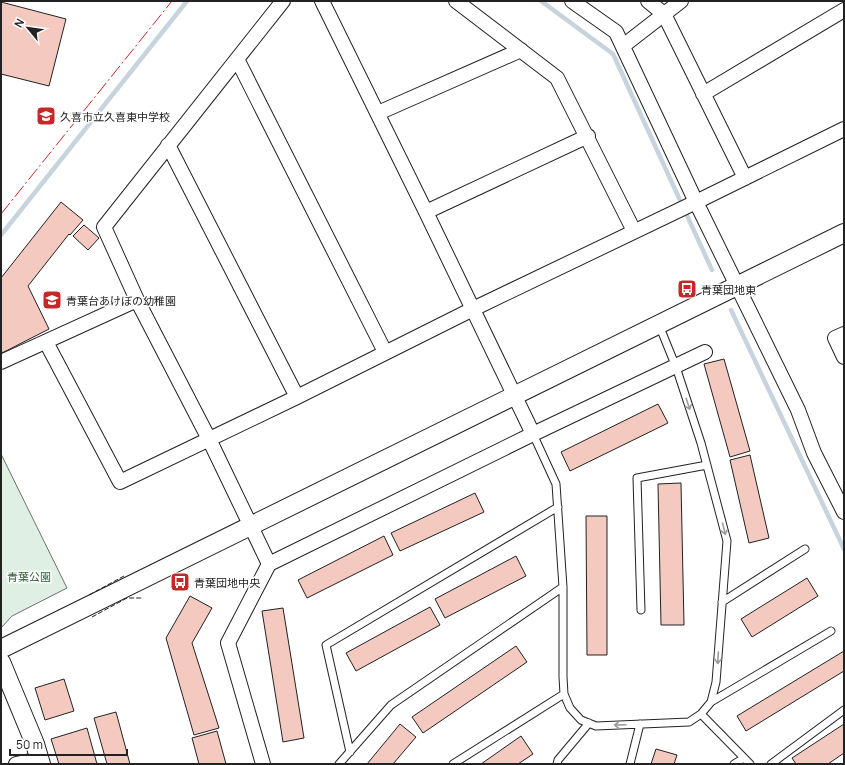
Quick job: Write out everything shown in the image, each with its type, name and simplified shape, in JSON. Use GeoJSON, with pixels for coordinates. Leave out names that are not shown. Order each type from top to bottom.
{"type":"FeatureCollection","features":[{"type":"Feature","properties":{"kind":"street"},"geometry":{"type":"LineString","coordinates":[[269,564],[209,439],[138,300],[104,227],[283,1]]}},
{"type":"Feature","properties":{"kind":"street"},"geometry":{"type":"LineString","coordinates":[[322,1],[378,113],[533,434]]}},
{"type":"Feature","properties":{"kind":"street"},"geometry":{"type":"LineString","coordinates":[[456,1],[557,78],[588,136],[634,231]]}},
{"type":"Feature","properties":{"kind":"street"},"geometry":{"type":"LineString","coordinates":[[572,1],[616,32],[696,202],[798,410],[814,453],[844,512]]}},
{"type":"Feature","properties":{"kind":"street"},"geometry":{"type":"LineString","coordinates":[[648,1],[664,14],[745,178]]}},
{"type":"Feature","properties":{"kind":"street"},"geometry":{"type":"LineString","coordinates":[[623,46],[681,1]]}},
{"type":"Feature","properties":{"kind":"street"},"geometry":{"type":"LineString","coordinates":[[703,94],[844,10]]}},
{"type":"Feature","properties":{"kind":"street"},"geometry":{"type":"LineString","coordinates":[[378,113],[521,50]]}},
{"type":"Feature","properties":{"kind":"street"},"geometry":{"type":"LineString","coordinates":[[237,58],[385,352]]}},
{"type":"Feature","properties":{"kind":"street"},"geometry":{"type":"LineString","coordinates":[[46,342],[120,482],[844,129]]}},
{"type":"Feature","properties":{"kind":"street"},"geometry":{"type":"LineString","coordinates":[[426,212],[588,136]]}},
{"type":"Feature","properties":{"kind":"street"},"geometry":{"type":"LineString","coordinates":[[168,145],[297,397]]}},
{"type":"Feature","properties":{"kind":"street"},"geometry":{"type":"LineString","coordinates":[[1,649],[844,233]]}},
{"type":"Feature","properties":{"kind":"street"},"geometry":{"type":"LineString","coordinates":[[1,362],[138,300]]}},
{"type":"Feature","properties":{"kind":"street"},"geometry":{"type":"LineString","coordinates":[[844,334],[835,338],[844,357]]}},
{"type":"Feature","properties":{"kind":"street"},"geometry":{"type":"LineString","coordinates":[[263,764],[228,643],[269,564],[533,434],[705,352]]}},
{"type":"Feature","properties":{"kind":"street"},"geometry":{"type":"LineString","coordinates":[[1,662],[41,761],[16,764]]}},
{"type":"Feature","properties":{"kind":"lane"},"geometry":{"type":"LineString","coordinates":[[659,323],[676,366],[707,465],[727,541],[716,682],[711,702]]}},
{"type":"Feature","properties":{"kind":"lane"},"geometry":{"type":"LineString","coordinates":[[533,434],[556,484],[563,587],[564,694],[570,708],[581,720],[596,726],[689,722],[701,714],[711,702],[831,631]]}},
{"type":"Feature","properties":{"kind":"lane"},"geometry":{"type":"LineString","coordinates":[[641,610],[637,478],[707,465]]}},
{"type":"Feature","properties":{"kind":"lane"},"geometry":{"type":"LineString","coordinates":[[350,752],[326,645],[558,507]]}},
{"type":"Feature","properties":{"kind":"lane"},"geometry":{"type":"LineString","coordinates":[[722,602],[805,549]]}},
{"type":"Feature","properties":{"kind":"lane"},"geometry":{"type":"LineString","coordinates":[[339,764],[391,705],[563,587]]}},
{"type":"Feature","properties":{"kind":"lane"},"geometry":{"type":"LineString","coordinates":[[453,764],[564,694]]}},
{"type":"Feature","properties":{"kind":"lane"},"geometry":{"type":"LineString","coordinates":[[771,764],[844,710]]}},
{"type":"Feature","properties":{"kind":"lane"},"geometry":{"type":"LineString","coordinates":[[701,714],[750,764]]}},
{"type":"Feature","properties":{"kind":"lane"},"geometry":{"type":"LineString","coordinates":[[557,764],[558,760],[589,723]]}},
{"type":"Feature","properties":{"kind":"lane"},"geometry":{"type":"LineString","coordinates":[[630,764],[640,724]]}},
{"type":"Feature","properties":{"kind":"lane"},"geometry":{"type":"LineString","coordinates":[[734,764],[744,758]]}},
{"type":"Feature","properties":{"kind":"green space","name":"青葉公園"},"geometry":{"type":"Polygon","coordinates":[[[1,454],[67,588],[12,616],[1,628],[1,454]]]}},
{"type":"Feature","properties":{"kind":"building"},"geometry":{"type":"Polygon","coordinates":[[[1,2],[66,19],[49,86],[1,74],[1,2]]]}},
{"type":"Feature","properties":{"kind":"building"},"geometry":{"type":"Polygon","coordinates":[[[61,202],[83,220],[70,235],[69,234],[28,286],[49,329],[2,353],[1,278],[61,202]]]}},
{"type":"Feature","properties":{"kind":"building"},"geometry":{"type":"Polygon","coordinates":[[[84,225],[99,238],[88,250],[73,236],[84,225]]]}},
{"type":"Feature","properties":{"kind":"building"},"geometry":{"type":"Polygon","coordinates":[[[724,359],[750,451],[730,457],[704,364],[724,359]]]}},
{"type":"Feature","properties":{"kind":"building"},"geometry":{"type":"Polygon","coordinates":[[[658,404],[668,423],[570,471],[561,452],[658,404]]]}},
{"type":"Feature","properties":{"kind":"building"},"geometry":{"type":"Polygon","coordinates":[[[750,455],[769,538],[749,543],[730,460],[750,455]]]}},
{"type":"Feature","properties":{"kind":"building"},"geometry":{"type":"Polygon","coordinates":[[[681,483],[684,625],[661,625],[658,484],[681,483]]]}},
{"type":"Feature","properties":{"kind":"building"},"geometry":{"type":"Polygon","coordinates":[[[475,493],[484,512],[400,551],[391,533],[475,493]]]}},
{"type":"Feature","properties":{"kind":"building"},"geometry":{"type":"Polygon","coordinates":[[[586,516],[607,516],[607,655],[587,655],[586,516]]]}},
{"type":"Feature","properties":{"kind":"building"},"geometry":{"type":"Polygon","coordinates":[[[384,536],[393,555],[307,598],[298,580],[384,536]]]}},
{"type":"Feature","properties":{"kind":"building"},"geometry":{"type":"Polygon","coordinates":[[[516,556],[526,576],[445,618],[435,599],[516,556]]]}},
{"type":"Feature","properties":{"kind":"building"},"geometry":{"type":"Polygon","coordinates":[[[807,578],[818,596],[752,637],[741,619],[807,578]]]}},
{"type":"Feature","properties":{"kind":"building"},"geometry":{"type":"Polygon","coordinates":[[[190,596],[212,608],[192,643],[219,728],[194,735],[166,638],[190,596]]]}},
{"type":"Feature","properties":{"kind":"building"},"geometry":{"type":"Polygon","coordinates":[[[430,607],[440,625],[356,671],[346,653],[430,607]]]}},
{"type":"Feature","properties":{"kind":"building"},"geometry":{"type":"Polygon","coordinates":[[[283,608],[304,738],[283,742],[262,611],[283,608]]]}},
{"type":"Feature","properties":{"kind":"building"},"geometry":{"type":"Polygon","coordinates":[[[516,646],[527,662],[423,733],[412,717],[516,646]]]}},
{"type":"Feature","properties":{"kind":"building"},"geometry":{"type":"Polygon","coordinates":[[[844,651],[844,671],[746,731],[737,716],[844,651]]]}},
{"type":"Feature","properties":{"kind":"building"},"geometry":{"type":"Polygon","coordinates":[[[64,679],[74,711],[45,720],[35,688],[64,679]]]}},
{"type":"Feature","properties":{"kind":"building"},"geometry":{"type":"Polygon","coordinates":[[[116,712],[130,764],[107,764],[94,718],[116,712]]]}},
{"type":"Feature","properties":{"kind":"building"},"geometry":{"type":"Polygon","coordinates":[[[400,724],[416,737],[393,764],[367,764],[400,724]]]}},
{"type":"Feature","properties":{"kind":"building"},"geometry":{"type":"Polygon","coordinates":[[[844,724],[844,753],[828,764],[796,764],[792,758],[844,724]]]}},
{"type":"Feature","properties":{"kind":"building"},"geometry":{"type":"Polygon","coordinates":[[[87,728],[97,764],[59,764],[51,739],[87,728]]]}},
{"type":"Feature","properties":{"kind":"building"},"geometry":{"type":"Polygon","coordinates":[[[217,731],[226,764],[199,764],[192,738],[217,731]]]}},
{"type":"Feature","properties":{"kind":"building"},"geometry":{"type":"Polygon","coordinates":[[[521,736],[533,754],[518,764],[481,764],[521,736]]]}},
{"type":"Feature","properties":{"kind":"building"},"geometry":{"type":"Polygon","coordinates":[[[656,749],[677,755],[674,764],[651,764],[656,749]]]}},
{"type":"Feature","properties":{"kind":"waterway"},"geometry":{"type":"LineString","coordinates":[[1,235],[187,1]]}},
{"type":"Feature","properties":{"kind":"waterway"},"geometry":{"type":"LineString","coordinates":[[541,1],[613,54],[712,270]]}},
{"type":"Feature","properties":{"kind":"waterway"},"geometry":{"type":"LineString","coordinates":[[731,310],[844,549]]}},
{"type":"Feature","properties":{"kind":"fence"},"geometry":{"type":"LineString","coordinates":[[89,595],[124,576]]}},
{"type":"Feature","properties":{"kind":"fence"},"geometry":{"type":"LineString","coordinates":[[92,617],[127,598],[142,598]]}},
{"type":"Feature","properties":{"kind":"power"},"geometry":{"type":"LineString","coordinates":[[1,214],[172,1]]}},
{"type":"Feature","properties":{"kind":"place","name":"久喜市立久喜東中学校"},"geometry":{"type":"Point","coordinates":[46,116]}},
{"type":"Feature","properties":{"kind":"place","name":"青葉団地東"},"geometry":{"type":"Point","coordinates":[687,289]}},
{"type":"Feature","properties":{"kind":"place","name":"青葉台あけぼの幼稚園"},"geometry":{"type":"Point","coordinates":[52,300]}},
{"type":"Feature","properties":{"kind":"place","name":"青葉団地中央"},"geometry":{"type":"Point","coordinates":[180,582]}}]}
